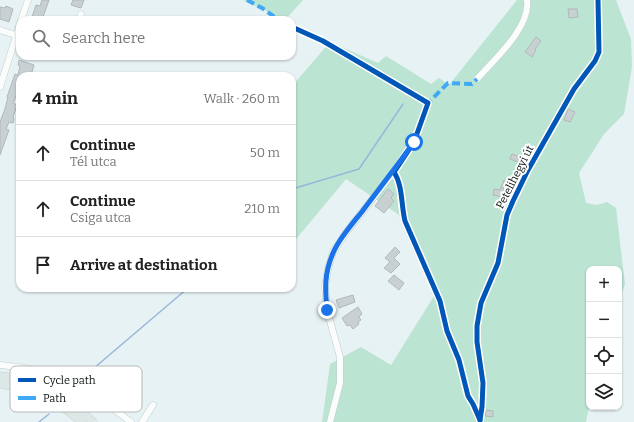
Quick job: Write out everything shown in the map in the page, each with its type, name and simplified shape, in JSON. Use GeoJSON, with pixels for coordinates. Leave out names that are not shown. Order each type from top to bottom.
{"type":"FeatureCollection","features":[{"type":"Feature","properties":{"kind":"main road"},"geometry":{"type":"LineString","coordinates":[[0,376],[10,378]]}},
{"type":"Feature","properties":{"kind":"main road"},"geometry":{"type":"LineString","coordinates":[[0,384],[10,386]]}},
{"type":"Feature","properties":{"kind":"main road"},"geometry":{"type":"LineString","coordinates":[[70,412],[82,422]]}},
{"type":"Feature","properties":{"kind":"main road"},"geometry":{"type":"LineString","coordinates":[[82,412],[93,422]]}},
{"type":"Feature","properties":{"kind":"street"},"geometry":{"type":"LineString","coordinates":[[22,16],[28,0]]}},
{"type":"Feature","properties":{"kind":"street"},"geometry":{"type":"LineString","coordinates":[[477,79],[514,38],[526,13],[527,0]]}},
{"type":"Feature","properties":{"kind":"street","name":"Petelihegyi út"},"geometry":{"type":"LineString","coordinates":[[479,422],[482,407],[482,383],[477,342],[477,326],[481,303],[498,263],[507,215],[513,201],[528,170],[574,90],[595,61],[599,52],[598,0]]}},
{"type":"Feature","properties":{"kind":"street"},"geometry":{"type":"LineString","coordinates":[[0,30],[16,35]]}},
{"type":"Feature","properties":{"kind":"street"},"geometry":{"type":"LineString","coordinates":[[0,87],[16,42]]}},
{"type":"Feature","properties":{"kind":"street"},"geometry":{"type":"LineString","coordinates":[[330,422],[340,383],[340,357],[327,310],[325,286],[333,252],[346,231],[394,172],[414,142],[428,103]]}},
{"type":"Feature","properties":{"kind":"street"},"geometry":{"type":"LineString","coordinates":[[394,172],[400,186],[404,221],[415,245]]}},
{"type":"Feature","properties":{"kind":"street"},"geometry":{"type":"LineString","coordinates":[[0,365],[10,366]]}},
{"type":"Feature","properties":{"kind":"street"},"geometry":{"type":"LineString","coordinates":[[142,422],[153,405]]}},
{"type":"Feature","properties":{"kind":"street"},"geometry":{"type":"LineString","coordinates":[[117,412],[131,422]]}},
{"type":"Feature","properties":{"kind":"green space"},"geometry":{"type":"Polygon","coordinates":[[[243,0],[303,0],[289,16],[276,16],[243,0]]]}},
{"type":"Feature","properties":{"kind":"green space"},"geometry":{"type":"Polygon","coordinates":[[[517,0],[616,0],[631,39],[632,67],[624,114],[604,134],[579,173],[586,203],[597,205],[607,202],[616,208],[625,284],[622,292],[622,266],[586,266],[586,410],[588,410],[586,422],[322,422],[330,364],[361,347],[391,365],[434,296],[408,221],[346,179],[296,239],[296,81],[330,42],[378,63],[386,56],[431,84],[439,78],[449,85],[517,0]]]}},
{"type":"Feature","properties":{"kind":"building"},"geometry":{"type":"Polygon","coordinates":[[[42,0],[49,0],[43,16],[32,16],[36,5],[40,6],[42,0]]]}},
{"type":"Feature","properties":{"kind":"building"},"geometry":{"type":"Polygon","coordinates":[[[73,0],[84,0],[81,8],[71,5],[73,0]]]}},
{"type":"Feature","properties":{"kind":"building"},"geometry":{"type":"Polygon","coordinates":[[[6,6],[13,9],[9,22],[0,19],[0,7],[5,8],[6,6]]]}},
{"type":"Feature","properties":{"kind":"building"},"geometry":{"type":"Polygon","coordinates":[[[568,9],[577,9],[578,17],[569,18],[568,9]]]}},
{"type":"Feature","properties":{"kind":"building"},"geometry":{"type":"Polygon","coordinates":[[[536,37],[541,41],[535,49],[536,50],[532,57],[525,52],[536,37]]]}},
{"type":"Feature","properties":{"kind":"building"},"geometry":{"type":"Polygon","coordinates":[[[19,60],[34,65],[32,72],[19,72],[20,66],[18,65],[19,60]]]}},
{"type":"Feature","properties":{"kind":"building"},"geometry":{"type":"Polygon","coordinates":[[[15,74],[16,96],[13,103],[16,104],[16,108],[13,123],[9,122],[6,129],[9,130],[0,155],[0,122],[15,74]]]}},
{"type":"Feature","properties":{"kind":"building"},"geometry":{"type":"Polygon","coordinates":[[[568,109],[575,112],[570,122],[564,120],[568,109]]]}},
{"type":"Feature","properties":{"kind":"building"},"geometry":{"type":"Polygon","coordinates":[[[512,154],[522,158],[520,163],[510,159],[512,154]]]}},
{"type":"Feature","properties":{"kind":"building"},"geometry":{"type":"Polygon","coordinates":[[[504,180],[510,183],[508,188],[504,186],[502,197],[493,195],[494,189],[500,190],[504,180]]]}},
{"type":"Feature","properties":{"kind":"building"},"geometry":{"type":"Polygon","coordinates":[[[388,189],[394,194],[391,198],[394,201],[384,213],[375,206],[388,189]]]}},
{"type":"Feature","properties":{"kind":"building"},"geometry":{"type":"Polygon","coordinates":[[[395,247],[400,252],[394,258],[400,264],[391,273],[384,268],[390,262],[385,258],[395,247]]]}},
{"type":"Feature","properties":{"kind":"building"},"geometry":{"type":"Polygon","coordinates":[[[394,275],[404,283],[399,290],[388,281],[394,275]]]}},
{"type":"Feature","properties":{"kind":"building"},"geometry":{"type":"Polygon","coordinates":[[[353,295],[355,302],[339,308],[336,300],[353,295]]]}},
{"type":"Feature","properties":{"kind":"building"},"geometry":{"type":"Polygon","coordinates":[[[358,307],[362,314],[359,317],[361,320],[353,329],[350,325],[347,326],[342,318],[358,307]]]}},
{"type":"Feature","properties":{"kind":"building"},"geometry":{"type":"Polygon","coordinates":[[[486,410],[493,411],[493,417],[485,416],[486,410]]]}},
{"type":"Feature","properties":{"kind":"waterway"},"geometry":{"type":"LineString","coordinates":[[296,188],[359,169],[403,104]]}},
{"type":"Feature","properties":{"kind":"waterway"},"geometry":{"type":"LineString","coordinates":[[96,366],[183,292]]}},
{"type":"Feature","properties":{"kind":"waterway"},"geometry":{"type":"LineString","coordinates":[[39,422],[49,414]]}},
{"type":"Feature","properties":{"kind":"marked path"},"geometry":{"type":"LineString","coordinates":[[247,0],[273,16]]}},
{"type":"Feature","properties":{"kind":"marked path"},"geometry":{"type":"LineString","coordinates":[[425,101],[428,103],[448,83],[472,84],[477,79]]}},
{"type":"Feature","properties":{"kind":"cycle path"},"geometry":{"type":"LineString","coordinates":[[480,420],[483,383],[477,342],[477,326],[481,303],[498,263],[507,215],[513,201],[528,170],[574,89],[595,61],[599,52],[598,0]]}},
{"type":"Feature","properties":{"kind":"cycle path"},"geometry":{"type":"LineString","coordinates":[[296,29],[323,41],[428,103],[414,142],[394,172],[399,183],[405,221],[440,301],[447,331],[459,360],[468,396],[480,420]]}},
{"type":"Feature","properties":{"kind":"route"},"geometry":{"type":"LineString","coordinates":[[327,310],[325,286],[333,252],[346,231],[394,172],[414,142]]}}]}
